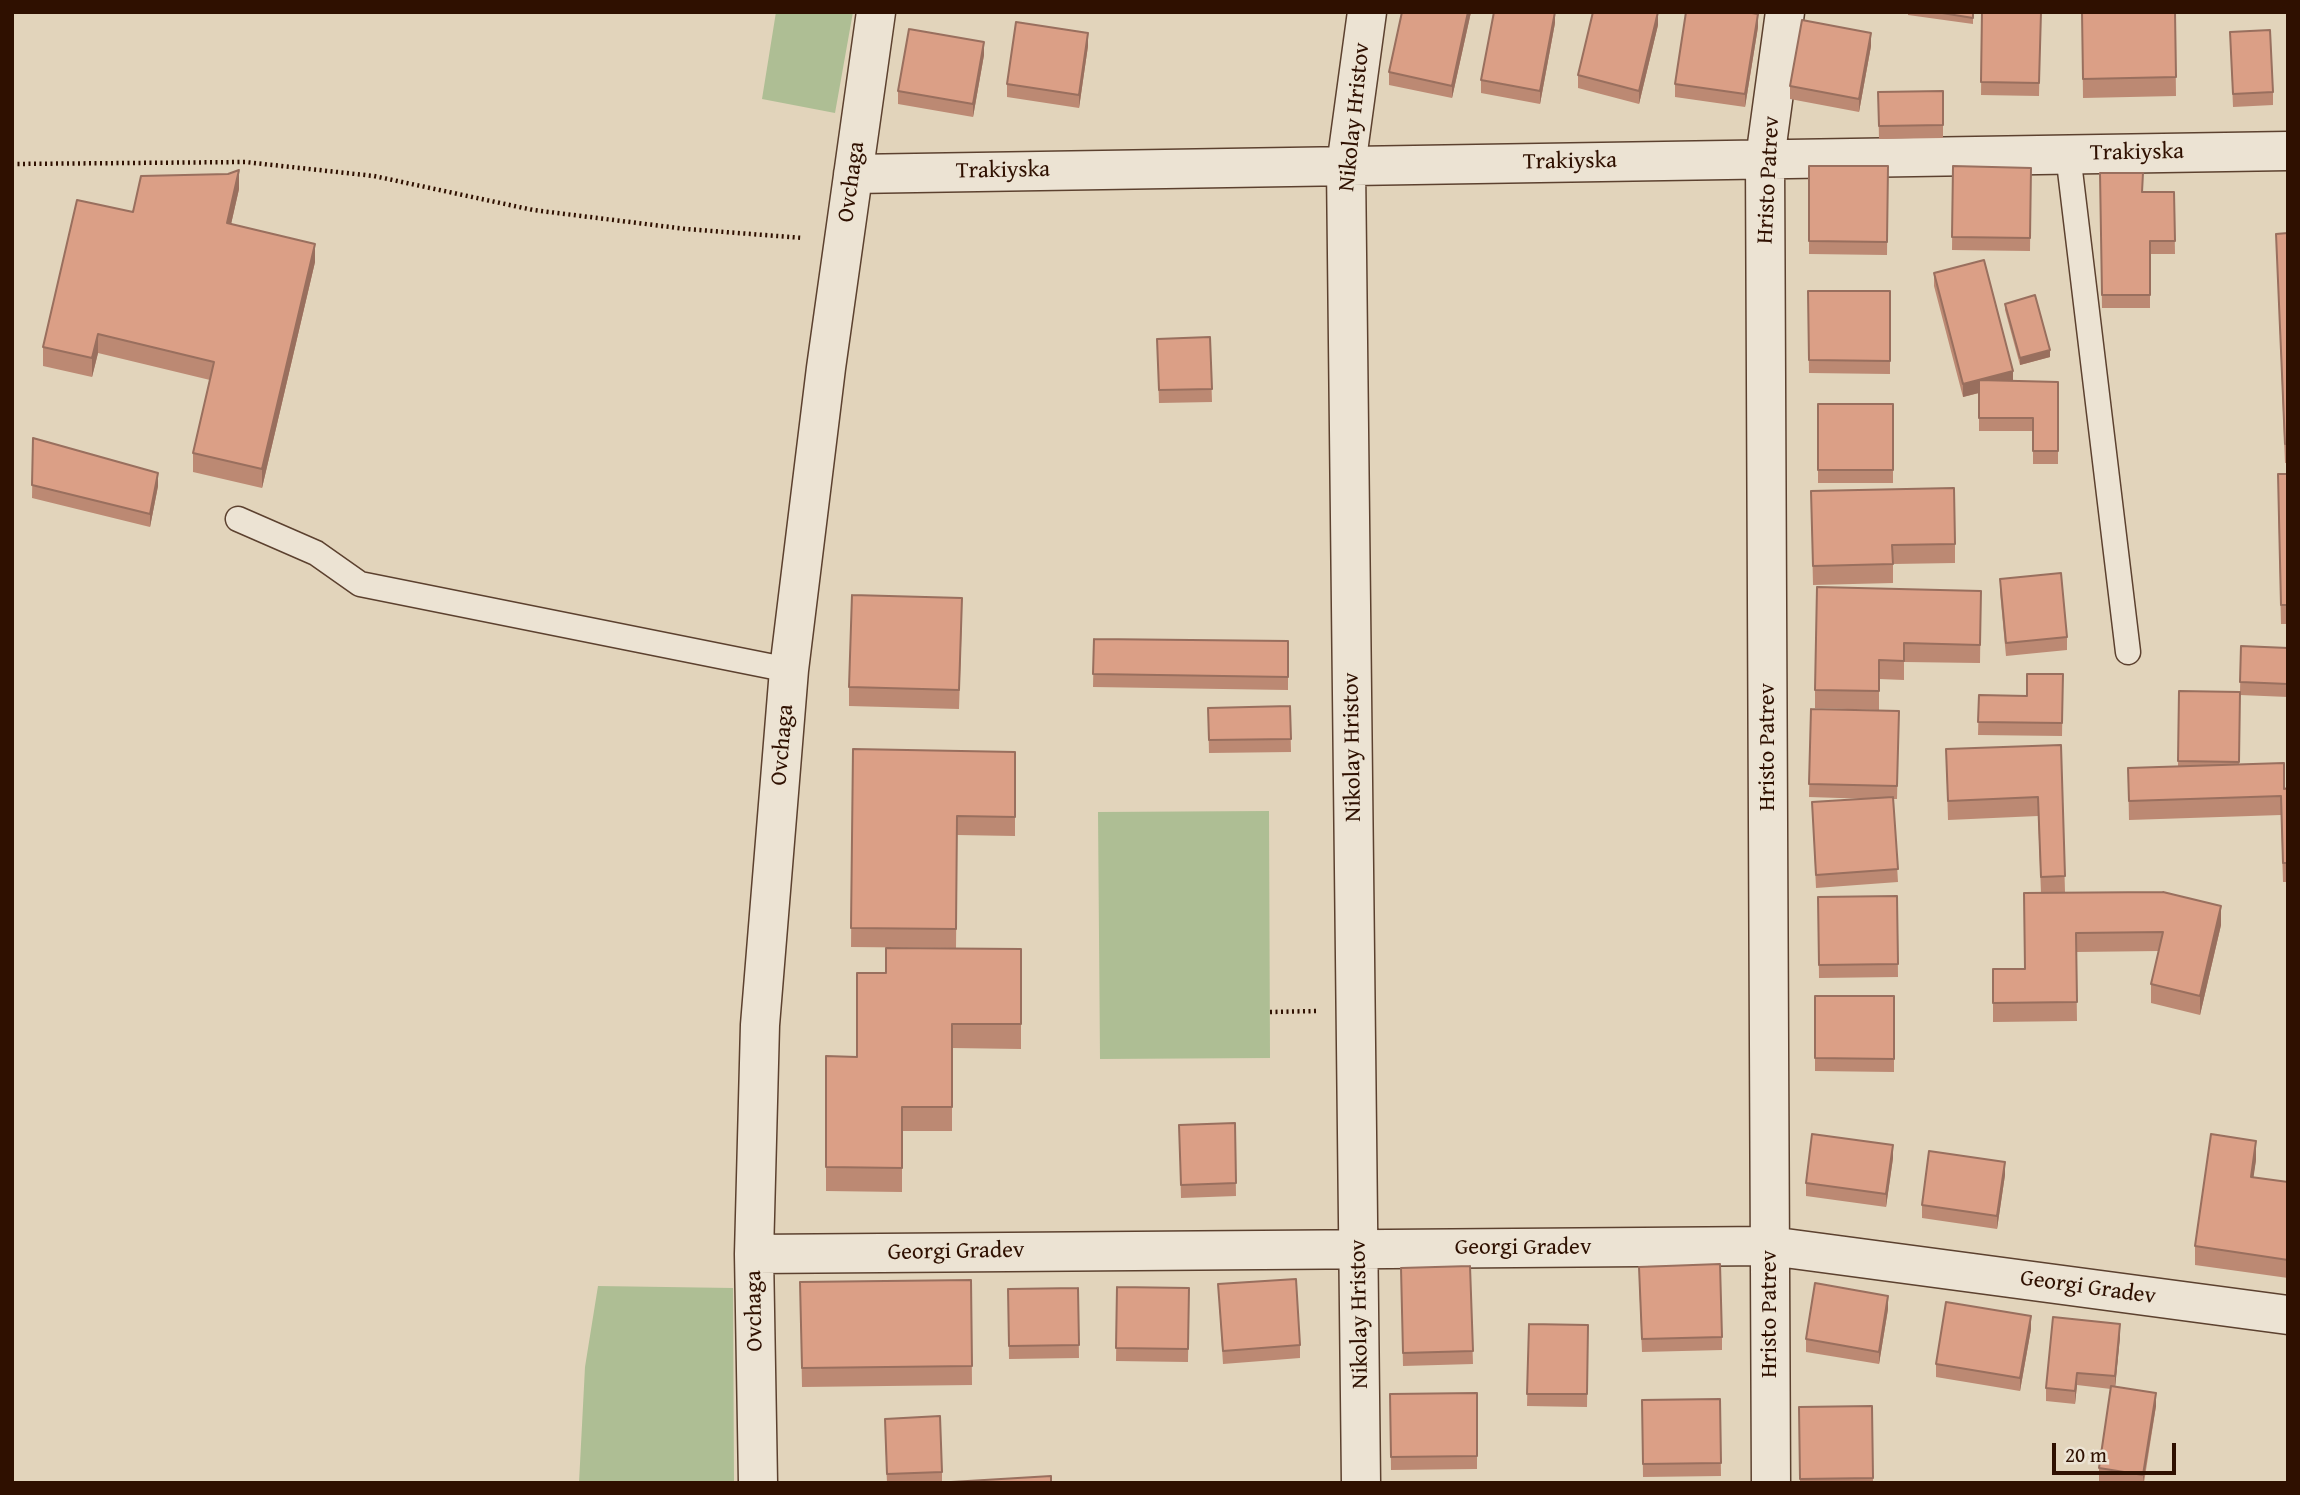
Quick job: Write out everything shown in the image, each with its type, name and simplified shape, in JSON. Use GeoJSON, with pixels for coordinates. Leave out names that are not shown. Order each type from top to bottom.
{"type":"FeatureCollection","features":[{"type":"Feature","properties":{"kind":"street","name":"Ovchaga"},"geometry":{"type":"LineString","coordinates":[[758,1483],[754,1254],[760,1025],[789,670],[825,368],[876,12]]}},
{"type":"Feature","properties":{"kind":"street","name":"Nikolay Hristov"},"geometry":{"type":"LineString","coordinates":[[1361,1483],[1346,166],[1367,12]]}},
{"type":"Feature","properties":{"kind":"street","name":"Hristo Patrev"},"geometry":{"type":"LineString","coordinates":[[1771,1483],[1765,159],[1785,12]]}},
{"type":"Feature","properties":{"kind":"street","name":"Trakiyska"},"geometry":{"type":"LineString","coordinates":[[853,174],[2288,151]]}},
{"type":"Feature","properties":{"kind":"street","name":"Georgi Gradev"},"geometry":{"type":"LineString","coordinates":[[754,1254],[1770,1247],[2288,1315]]}},
{"type":"Feature","properties":{"kind":"lane"},"geometry":{"type":"LineString","coordinates":[[2068,154],[2128,652]]}},
{"type":"Feature","properties":{"kind":"lane"},"geometry":{"type":"LineString","coordinates":[[238,519],[316,553],[360,584],[789,670]]}},
{"type":"Feature","properties":{"kind":"path"},"geometry":{"type":"LineString","coordinates":[[12,164],[245,162],[374,176],[533,210],[686,229],[844,241]]}},
{"type":"Feature","properties":{"kind":"green space"},"geometry":{"type":"Polygon","coordinates":[[[776,12],[853,12],[835,113],[762,99],[776,12]]]}},
{"type":"Feature","properties":{"kind":"green space"},"geometry":{"type":"Polygon","coordinates":[[[1269,811],[1270,1058],[1100,1059],[1098,812],[1269,811]]]}},
{"type":"Feature","properties":{"kind":"green space"},"geometry":{"type":"Polygon","coordinates":[[[598,1286],[733,1288],[734,1483],[579,1483],[585,1367],[598,1286]]]}},
{"type":"Feature","properties":{"kind":"building"},"geometry":{"type":"Polygon","coordinates":[[[1402,12],[1468,12],[1452,86],[1389,72],[1402,12]]]}},
{"type":"Feature","properties":{"kind":"building"},"geometry":{"type":"Polygon","coordinates":[[[1494,12],[1555,12],[1540,91],[1481,80],[1494,12]]]}},
{"type":"Feature","properties":{"kind":"building"},"geometry":{"type":"Polygon","coordinates":[[[1593,12],[1658,12],[1639,91],[1578,75],[1593,12]]]}},
{"type":"Feature","properties":{"kind":"building"},"geometry":{"type":"Polygon","coordinates":[[[1686,12],[1758,14],[1745,94],[1675,84],[1686,12]]]}},
{"type":"Feature","properties":{"kind":"building"},"geometry":{"type":"Polygon","coordinates":[[[1936,12],[1973,12],[1973,18],[1936,12]]]}},
{"type":"Feature","properties":{"kind":"building"},"geometry":{"type":"Polygon","coordinates":[[[1982,12],[2041,12],[2039,83],[1981,82],[1982,12]]]}},
{"type":"Feature","properties":{"kind":"building"},"geometry":{"type":"Polygon","coordinates":[[[2082,12],[2175,12],[2176,77],[2083,79],[2082,12]]]}},
{"type":"Feature","properties":{"kind":"building"},"geometry":{"type":"Polygon","coordinates":[[[1802,20],[1871,33],[1859,99],[1790,86],[1802,20]]]}},
{"type":"Feature","properties":{"kind":"building"},"geometry":{"type":"Polygon","coordinates":[[[1016,22],[1088,33],[1079,95],[1007,84],[1016,22]]]}},
{"type":"Feature","properties":{"kind":"building"},"geometry":{"type":"Polygon","coordinates":[[[909,29],[984,42],[973,104],[898,91],[909,29]]]}},
{"type":"Feature","properties":{"kind":"building"},"geometry":{"type":"Polygon","coordinates":[[[2270,30],[2273,92],[2233,94],[2230,32],[2270,30]]]}},
{"type":"Feature","properties":{"kind":"building"},"geometry":{"type":"Polygon","coordinates":[[[1943,91],[1943,125],[1879,126],[1878,92],[1943,91]]]}},
{"type":"Feature","properties":{"kind":"building"},"geometry":{"type":"Polygon","coordinates":[[[1809,166],[1888,166],[1887,242],[1809,241],[1809,166]]]}},
{"type":"Feature","properties":{"kind":"building"},"geometry":{"type":"Polygon","coordinates":[[[1953,166],[2031,168],[2030,238],[1952,237],[1953,166]]]}},
{"type":"Feature","properties":{"kind":"building"},"geometry":{"type":"Polygon","coordinates":[[[239,170],[227,223],[315,244],[262,469],[193,453],[214,362],[98,334],[92,358],[43,347],[77,200],[133,212],[141,176],[228,174],[239,170]]]}},
{"type":"Feature","properties":{"kind":"building"},"geometry":{"type":"Polygon","coordinates":[[[2100,173],[2143,173],[2142,192],[2174,192],[2175,241],[2150,241],[2150,295],[2102,295],[2100,173]]]}},
{"type":"Feature","properties":{"kind":"building"},"geometry":{"type":"Polygon","coordinates":[[[2288,233],[2288,444],[2285,444],[2276,234],[2288,233]]]}},
{"type":"Feature","properties":{"kind":"building"},"geometry":{"type":"Polygon","coordinates":[[[1984,260],[2013,371],[1963,384],[1934,273],[1984,260]]]}},
{"type":"Feature","properties":{"kind":"building"},"geometry":{"type":"Polygon","coordinates":[[[1808,291],[1890,291],[1890,361],[1809,360],[1808,291]]]}},
{"type":"Feature","properties":{"kind":"building"},"geometry":{"type":"Polygon","coordinates":[[[2035,295],[2050,350],[2020,358],[2005,304],[2035,295]]]}},
{"type":"Feature","properties":{"kind":"building"},"geometry":{"type":"Polygon","coordinates":[[[1210,337],[1212,389],[1159,390],[1157,339],[1210,337]]]}},
{"type":"Feature","properties":{"kind":"building"},"geometry":{"type":"Polygon","coordinates":[[[1979,380],[2058,382],[2058,451],[2033,451],[2033,418],[1979,418],[1979,380]]]}},
{"type":"Feature","properties":{"kind":"building"},"geometry":{"type":"Polygon","coordinates":[[[1818,404],[1893,404],[1893,470],[1818,470],[1818,404]]]}},
{"type":"Feature","properties":{"kind":"building"},"geometry":{"type":"Polygon","coordinates":[[[33,438],[158,473],[150,514],[32,485],[33,438]]]}},
{"type":"Feature","properties":{"kind":"building"},"geometry":{"type":"Polygon","coordinates":[[[2278,474],[2288,474],[2288,605],[2281,605],[2278,474]]]}},
{"type":"Feature","properties":{"kind":"building"},"geometry":{"type":"Polygon","coordinates":[[[1954,488],[1955,544],[1892,545],[1893,564],[1813,566],[1811,491],[1954,488]]]}},
{"type":"Feature","properties":{"kind":"building"},"geometry":{"type":"Polygon","coordinates":[[[2061,573],[2067,637],[2006,643],[2000,579],[2061,573]]]}},
{"type":"Feature","properties":{"kind":"building"},"geometry":{"type":"Polygon","coordinates":[[[1817,587],[1981,591],[1980,645],[1904,643],[1904,661],[1879,660],[1879,691],[1815,690],[1817,587]]]}},
{"type":"Feature","properties":{"kind":"building"},"geometry":{"type":"Polygon","coordinates":[[[852,595],[962,598],[959,690],[849,687],[852,595]]]}},
{"type":"Feature","properties":{"kind":"building"},"geometry":{"type":"Polygon","coordinates":[[[1094,639],[1288,641],[1288,677],[1093,674],[1094,639]]]}},
{"type":"Feature","properties":{"kind":"building"},"geometry":{"type":"Polygon","coordinates":[[[2241,646],[2288,648],[2288,684],[2240,682],[2241,646]]]}},
{"type":"Feature","properties":{"kind":"building"},"geometry":{"type":"Polygon","coordinates":[[[2027,674],[2063,674],[2062,723],[1978,722],[1979,695],[2027,696],[2027,674]]]}},
{"type":"Feature","properties":{"kind":"building"},"geometry":{"type":"Polygon","coordinates":[[[2179,691],[2240,692],[2239,762],[2178,761],[2179,691]]]}},
{"type":"Feature","properties":{"kind":"building"},"geometry":{"type":"Polygon","coordinates":[[[1290,706],[1291,739],[1209,740],[1208,708],[1290,706]]]}},
{"type":"Feature","properties":{"kind":"building"},"geometry":{"type":"Polygon","coordinates":[[[1811,709],[1899,711],[1897,786],[1809,784],[1811,709]]]}},
{"type":"Feature","properties":{"kind":"building"},"geometry":{"type":"Polygon","coordinates":[[[2061,745],[2065,876],[2041,877],[2038,797],[1948,801],[1946,749],[2061,745]]]}},
{"type":"Feature","properties":{"kind":"building"},"geometry":{"type":"Polygon","coordinates":[[[853,749],[1015,752],[1015,817],[957,816],[956,929],[851,928],[853,749]]]}},
{"type":"Feature","properties":{"kind":"building"},"geometry":{"type":"Polygon","coordinates":[[[2284,763],[2284,789],[2288,788],[2288,863],[2283,863],[2281,796],[2129,801],[2128,768],[2284,763]]]}},
{"type":"Feature","properties":{"kind":"building"},"geometry":{"type":"Polygon","coordinates":[[[1893,797],[1898,869],[1816,875],[1812,802],[1893,797]]]}},
{"type":"Feature","properties":{"kind":"building"},"geometry":{"type":"Polygon","coordinates":[[[2163,892],[2221,906],[2200,996],[2151,984],[2163,932],[2076,933],[2077,1002],[1993,1003],[1993,969],[2025,969],[2024,893],[2163,892]]]}},
{"type":"Feature","properties":{"kind":"building"},"geometry":{"type":"Polygon","coordinates":[[[1897,896],[1898,964],[1819,965],[1818,897],[1897,896]]]}},
{"type":"Feature","properties":{"kind":"building"},"geometry":{"type":"Polygon","coordinates":[[[886,948],[1021,949],[1021,1024],[952,1024],[952,1107],[902,1107],[902,1168],[826,1167],[826,1056],[857,1057],[857,973],[886,973],[886,948]]]}},
{"type":"Feature","properties":{"kind":"building"},"geometry":{"type":"Polygon","coordinates":[[[1815,996],[1894,996],[1894,1059],[1815,1058],[1815,996]]]}},
{"type":"Feature","properties":{"kind":"building"},"geometry":{"type":"Polygon","coordinates":[[[1235,1123],[1236,1183],[1181,1185],[1179,1125],[1235,1123]]]}},
{"type":"Feature","properties":{"kind":"building"},"geometry":{"type":"Polygon","coordinates":[[[1812,1134],[1893,1145],[1886,1194],[1806,1183],[1812,1134]]]}},
{"type":"Feature","properties":{"kind":"building"},"geometry":{"type":"Polygon","coordinates":[[[2211,1134],[2256,1141],[2251,1177],[2288,1182],[2288,1260],[2195,1246],[2211,1134]]]}},
{"type":"Feature","properties":{"kind":"building"},"geometry":{"type":"Polygon","coordinates":[[[1929,1151],[2005,1162],[1997,1216],[1922,1205],[1929,1151]]]}},
{"type":"Feature","properties":{"kind":"building"},"geometry":{"type":"Polygon","coordinates":[[[1720,1264],[1722,1337],[1642,1339],[1639,1267],[1720,1264]]]}},
{"type":"Feature","properties":{"kind":"building"},"geometry":{"type":"Polygon","coordinates":[[[1470,1266],[1473,1351],[1403,1353],[1401,1268],[1470,1266]]]}},
{"type":"Feature","properties":{"kind":"building"},"geometry":{"type":"Polygon","coordinates":[[[1296,1279],[1300,1345],[1223,1351],[1218,1284],[1296,1279]]]}},
{"type":"Feature","properties":{"kind":"building"},"geometry":{"type":"Polygon","coordinates":[[[971,1280],[972,1366],[802,1368],[800,1282],[971,1280]]]}},
{"type":"Feature","properties":{"kind":"building"},"geometry":{"type":"Polygon","coordinates":[[[1815,1283],[1888,1296],[1879,1352],[1806,1339],[1815,1283]]]}},
{"type":"Feature","properties":{"kind":"building"},"geometry":{"type":"Polygon","coordinates":[[[1117,1287],[1189,1288],[1188,1349],[1116,1348],[1117,1287]]]}},
{"type":"Feature","properties":{"kind":"building"},"geometry":{"type":"Polygon","coordinates":[[[1078,1288],[1079,1345],[1009,1346],[1008,1289],[1078,1288]]]}},
{"type":"Feature","properties":{"kind":"building"},"geometry":{"type":"Polygon","coordinates":[[[1946,1302],[2031,1316],[2020,1378],[1936,1364],[1946,1302]]]}},
{"type":"Feature","properties":{"kind":"building"},"geometry":{"type":"Polygon","coordinates":[[[2053,1317],[2120,1324],[2115,1376],[2077,1373],[2075,1391],[2046,1388],[2053,1317]]]}},
{"type":"Feature","properties":{"kind":"building"},"geometry":{"type":"Polygon","coordinates":[[[1529,1324],[1588,1325],[1587,1394],[1527,1394],[1529,1324]]]}},
{"type":"Feature","properties":{"kind":"building"},"geometry":{"type":"Polygon","coordinates":[[[2111,1386],[2156,1393],[2143,1475],[2099,1468],[2111,1386]]]}},
{"type":"Feature","properties":{"kind":"building"},"geometry":{"type":"Polygon","coordinates":[[[1477,1393],[1477,1456],[1391,1457],[1390,1394],[1477,1393]]]}},
{"type":"Feature","properties":{"kind":"building"},"geometry":{"type":"Polygon","coordinates":[[[1720,1399],[1721,1463],[1643,1464],[1642,1400],[1720,1399]]]}},
{"type":"Feature","properties":{"kind":"building"},"geometry":{"type":"Polygon","coordinates":[[[1872,1406],[1873,1478],[1800,1479],[1799,1407],[1872,1406]]]}},
{"type":"Feature","properties":{"kind":"building"},"geometry":{"type":"Polygon","coordinates":[[[940,1416],[942,1472],[887,1474],[885,1419],[940,1416]]]}},
{"type":"Feature","properties":{"kind":"building"},"geometry":{"type":"Polygon","coordinates":[[[1051,1476],[1051,1483],[951,1483],[951,1482],[1051,1476]]]}}]}
